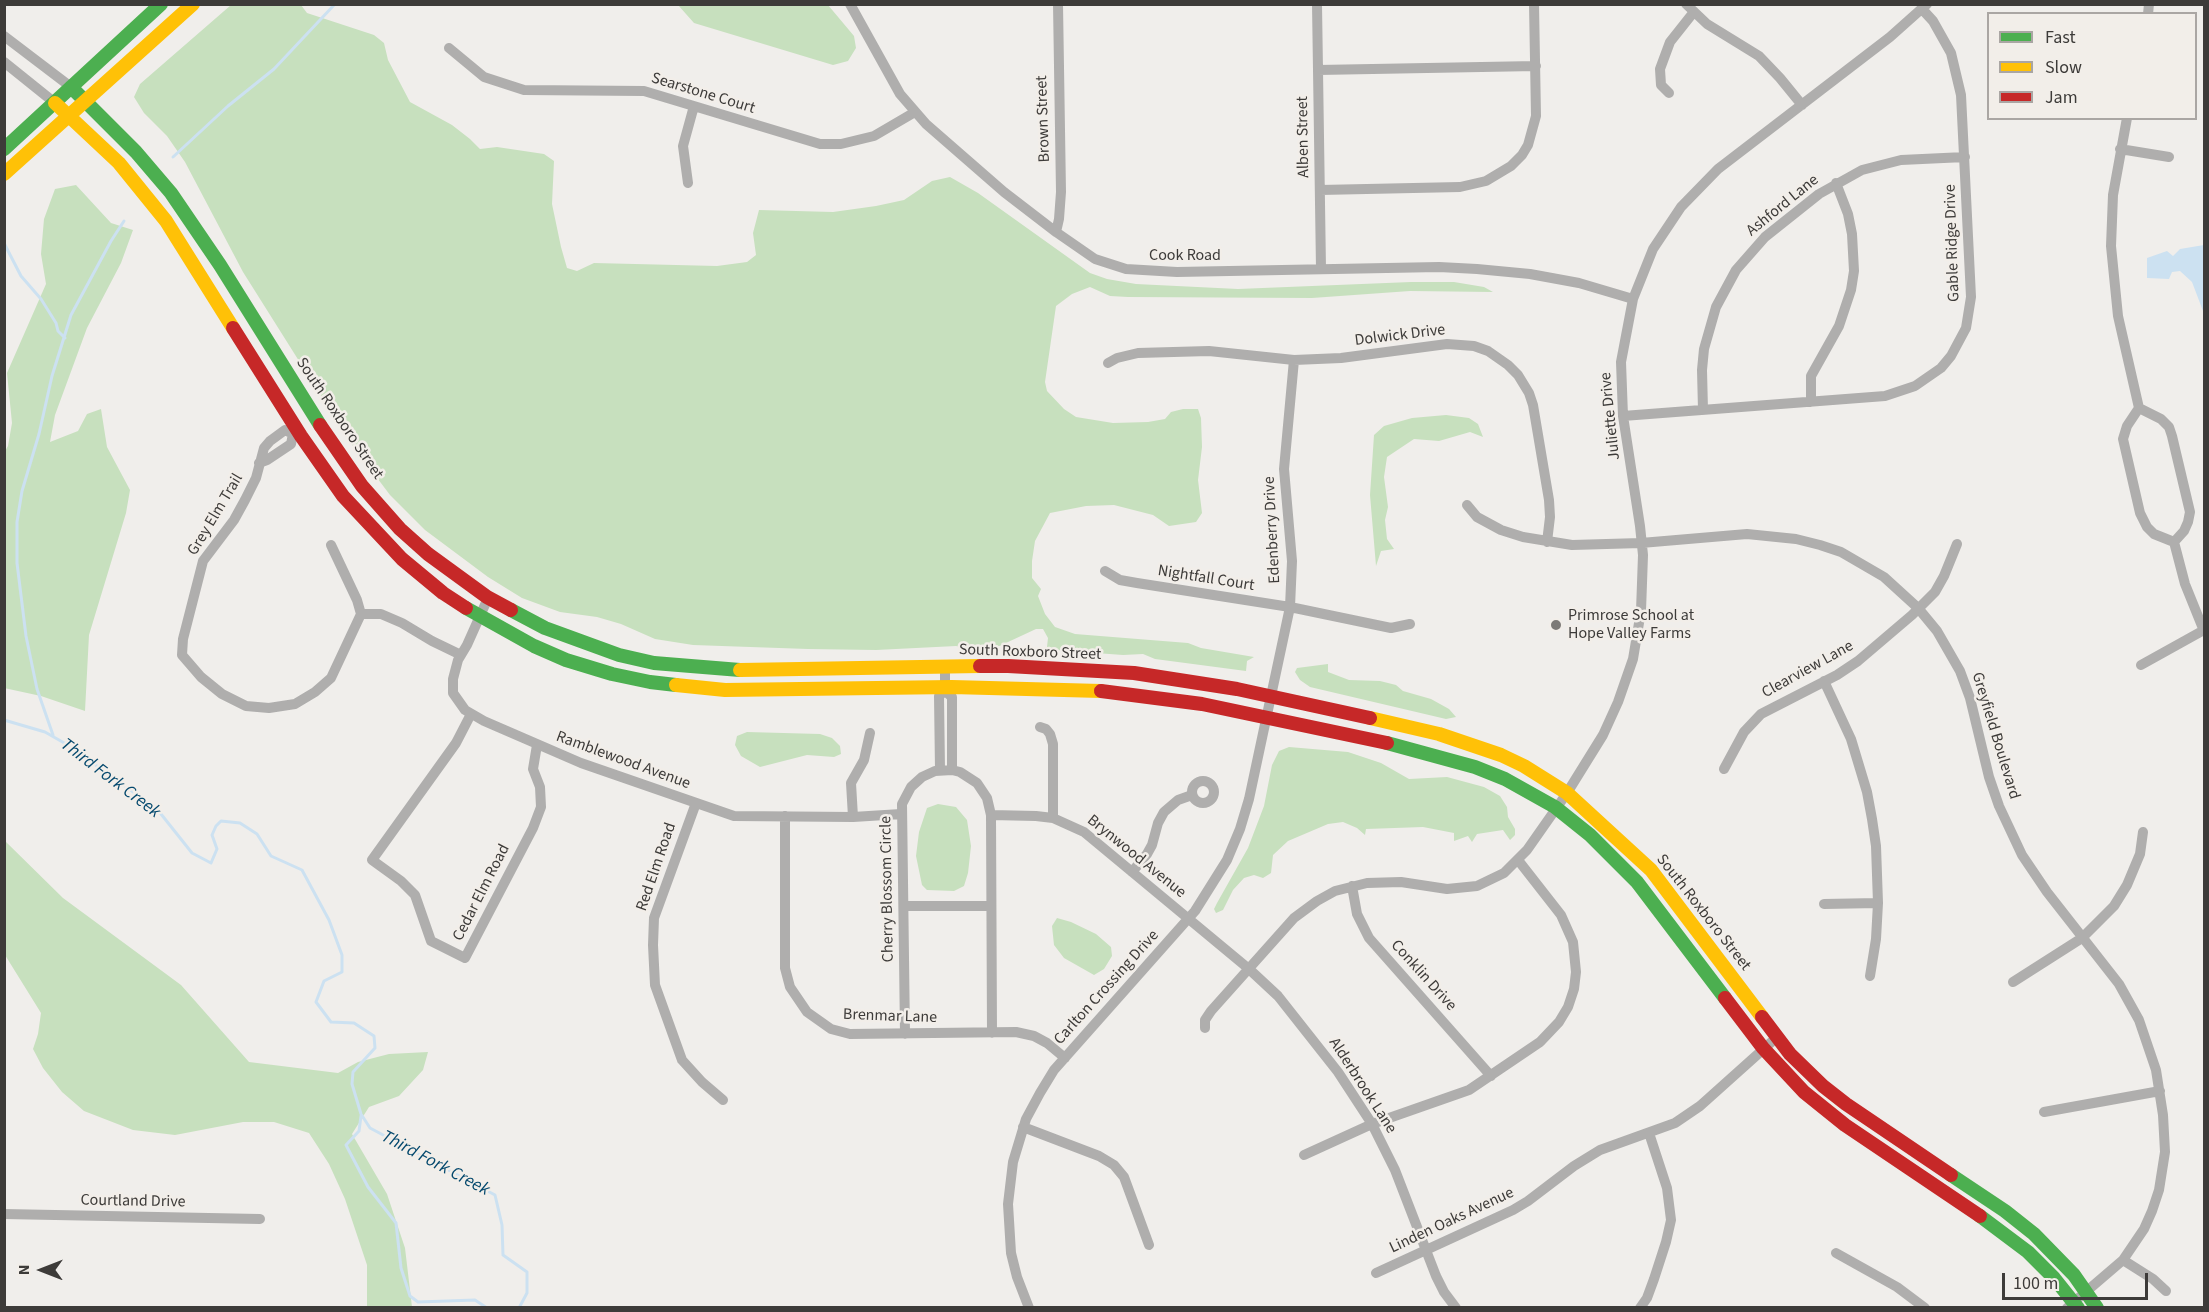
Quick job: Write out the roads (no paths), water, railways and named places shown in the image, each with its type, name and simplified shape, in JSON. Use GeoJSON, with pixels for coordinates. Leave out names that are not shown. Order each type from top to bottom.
{"type":"FeatureCollection","features":[{"type":"Feature","properties":{"kind":"street"},"geometry":{"type":"LineString","coordinates":[[4,149],[161,4]]}},
{"type":"Feature","properties":{"kind":"street"},"geometry":{"type":"LineString","coordinates":[[4,174],[193,4]]}},
{"type":"Feature","properties":{"kind":"street","name":"Cook Road"},"geometry":{"type":"LineString","coordinates":[[850,4],[896,87],[915,112],[1004,192],[1095,259],[1126,269],[1177,273],[1439,267],[1477,269],[1530,274],[1570,281],[1599,287],[1633,299]]}},
{"type":"Feature","properties":{"kind":"street","name":"Brown Street"},"geometry":{"type":"LineString","coordinates":[[1056,232],[1061,192],[1058,4]]}},
{"type":"Feature","properties":{"kind":"street","name":"Alben Street"},"geometry":{"type":"LineString","coordinates":[[1317,4],[1321,269]]}},
{"type":"Feature","properties":{"kind":"street"},"geometry":{"type":"LineString","coordinates":[[1320,190],[1460,187],[1486,181],[1501,174],[1522,155],[1533,131],[1536,116],[1534,4]]}},
{"type":"Feature","properties":{"kind":"street","name":"Juliette Drive"},"geometry":{"type":"LineString","coordinates":[[1205,1028],[1207,1016],[1302,911],[1326,896],[1352,886],[1382,881],[1447,889],[1462,888],[1493,879],[1518,860],[1567,793],[1603,735],[1618,702],[1633,659],[1641,611],[1643,583],[1641,543],[1623,416],[1621,362],[1633,299],[1653,249],[1681,207],[1718,170],[1890,37],[1924,7]]}},
{"type":"Feature","properties":{"kind":"street","name":"Gable Ridge Drive"},"geometry":{"type":"LineString","coordinates":[[1623,416],[1886,396],[1901,392],[1929,378],[1941,368],[1955,349],[1966,328],[1971,297],[1961,95],[1957,72],[1943,37],[1924,7]]}},
{"type":"Feature","properties":{"kind":"street"},"geometry":{"type":"LineString","coordinates":[[1669,93],[1660,86],[1660,69],[1670,42],[1689,8],[1707,24],[1758,56],[1802,105]]}},
{"type":"Feature","properties":{"kind":"street","name":"South Roxboro Street"},"geometry":{"type":"LineString","coordinates":[[4,36],[87,100],[171,193],[220,265],[324,432],[362,486],[400,529],[428,554],[455,576],[514,614],[579,641],[619,655],[654,663],[735,670],[1050,667],[1134,673],[1186,680],[1271,696],[1439,734],[1470,743],[1524,766],[1567,793],[1652,870],[1790,1054],[1823,1086],[2005,1211],[2034,1234],[2057,1255],[2097,1308]]}},
{"type":"Feature","properties":{"kind":"street","name":"Searstone Court"},"geometry":{"type":"LineString","coordinates":[[449,48],[484,77],[524,90],[644,91],[820,144],[841,144],[874,136],[915,112]]}},
{"type":"Feature","properties":{"kind":"street","name":"South Roxboro Street"},"geometry":{"type":"LineString","coordinates":[[4,62],[69,115],[119,163],[166,221],[296,432],[362,519],[402,560],[443,593],[478,617],[566,660],[612,674],[650,682],[725,690],[1066,688],[1113,692],[1192,702],[1389,743],[1467,764],[1505,779],[1556,807],[1590,835],[1637,882],[1763,1048],[1804,1092],[1845,1125],[1991,1223],[2028,1252],[2054,1278],[2073,1306]]}},
{"type":"Feature","properties":{"kind":"street"},"geometry":{"type":"LineString","coordinates":[[1318,70],[1536,66]]}},
{"type":"Feature","properties":{"kind":"street"},"geometry":{"type":"LineString","coordinates":[[688,183],[683,146],[694,106]]}},
{"type":"Feature","properties":{"kind":"street"},"geometry":{"type":"LineString","coordinates":[[2127,120],[2113,195],[2111,246],[2118,316],[2139,408],[2127,426],[2123,440],[2140,513],[2146,527],[2154,534],[2174,542]]}},
{"type":"Feature","properties":{"kind":"street"},"geometry":{"type":"LineString","coordinates":[[2121,149],[2169,157]]}},
{"type":"Feature","properties":{"kind":"street","name":"Ashford Lane"},"geometry":{"type":"LineString","coordinates":[[1703,410],[1704,349],[1716,307],[1736,270],[1765,237],[1836,183],[1862,170],[1901,160],[1965,157]]}},
{"type":"Feature","properties":{"kind":"street"},"geometry":{"type":"LineString","coordinates":[[1810,402],[1811,376],[1839,326],[1851,290],[1854,271],[1852,234],[1848,214],[1836,183]]}},
{"type":"Feature","properties":{"kind":"street","name":"Dolwick Drive"},"geometry":{"type":"LineString","coordinates":[[1108,363],[1138,353],[1209,351],[1294,360],[1341,358],[1447,344],[1474,346],[1496,356],[1518,375],[1533,405],[1549,500],[1550,517],[1547,542]]}},
{"type":"Feature","properties":{"kind":"street","name":"Edenberry Drive"},"geometry":{"type":"LineString","coordinates":[[1271,696],[1290,607],[1292,561],[1284,469],[1294,360]]}},
{"type":"Feature","properties":{"kind":"street"},"geometry":{"type":"LineString","coordinates":[[2139,408],[2161,419],[2169,427],[2172,435],[2190,512],[2184,531],[2174,542]]}},
{"type":"Feature","properties":{"kind":"street","name":"Grey Elm Trail"},"geometry":{"type":"LineString","coordinates":[[296,432],[291,444],[259,463],[256,478],[240,510],[203,561],[183,639],[182,655],[201,677],[222,694],[246,705],[269,708],[295,704],[315,692],[331,678],[361,614]]}},
{"type":"Feature","properties":{"kind":"street","name":"Greyfield Boulevard"},"geometry":{"type":"LineString","coordinates":[[1467,505],[1477,517],[1501,530],[1547,542],[1596,545],[1747,534],[1796,539],[1841,552],[1865,564],[1902,592],[1937,632],[1960,671],[1970,698],[1989,777],[1999,806],[2022,855],[2047,892],[2119,984],[2139,1020],[2156,1070],[2163,1116],[2164,1152],[2159,1190],[2144,1229],[2123,1260],[2086,1291]]}},
{"type":"Feature","properties":{"kind":"street"},"geometry":{"type":"LineString","coordinates":[[2141,665],[2204,630],[2185,584],[2174,542]]}},
{"type":"Feature","properties":{"kind":"street","name":"Clearview Lane"},"geometry":{"type":"LineString","coordinates":[[1724,769],[1744,732],[1761,714],[1858,661],[1935,592],[1957,544]]}},
{"type":"Feature","properties":{"kind":"street"},"geometry":{"type":"LineString","coordinates":[[331,545],[357,600],[361,614],[381,614],[461,655]]}},
{"type":"Feature","properties":{"kind":"street","name":"Nightfall Court"},"geometry":{"type":"LineString","coordinates":[[1105,571],[1120,580],[1290,607],[1391,628],[1410,624]]}},
{"type":"Feature","properties":{"kind":"street","name":"Ramblewood Avenue"},"geometry":{"type":"LineString","coordinates":[[488,598],[461,655],[453,679],[453,693],[465,710],[471,714],[537,745],[639,784],[735,816],[853,817],[901,814]]}},
{"type":"Feature","properties":{"kind":"street"},"geometry":{"type":"LineString","coordinates":[[945,667],[945,689],[951,697],[946,770],[971,778],[977,783],[987,798],[991,815],[992,1033]]}},
{"type":"Feature","properties":{"kind":"street"},"geometry":{"type":"LineString","coordinates":[[1824,681],[1851,739],[1867,792],[1876,846],[1878,903],[1876,939],[1870,976]]}},
{"type":"Feature","properties":{"kind":"street","name":"Carlton Crossing Drive"},"geometry":{"type":"LineString","coordinates":[[1029,1308],[1017,1277],[1008,1228],[1010,1180],[1023,1127],[1040,1093],[1065,1058],[1189,919],[1215,882],[1240,829],[1249,799],[1271,696]]}},
{"type":"Feature","properties":{"kind":"street","name":"Cedar Elm Road"},"geometry":{"type":"LineString","coordinates":[[471,714],[456,742],[372,860],[401,881],[415,895],[431,941],[465,958],[542,807],[540,787],[533,769],[537,745]]}},
{"type":"Feature","properties":{"kind":"street"},"geometry":{"type":"LineString","coordinates":[[1040,727],[1046,729],[1050,734],[1053,744],[1053,818]]}},
{"type":"Feature","properties":{"kind":"street"},"geometry":{"type":"LineString","coordinates":[[853,817],[851,783],[864,760],[870,733]]}},
{"type":"Feature","properties":{"kind":"street","name":"Cherry Blossom Circle"},"geometry":{"type":"LineString","coordinates":[[905,1034],[901,814],[905,796],[915,782],[926,774],[946,770]]}},
{"type":"Feature","properties":{"kind":"street"},"geometry":{"type":"LineString","coordinates":[[1132,872],[1152,845],[1158,823],[1164,812],[1178,800],[1192,795]]}},
{"type":"Feature","properties":{"kind":"street","name":"Red Elm Road"},"geometry":{"type":"LineString","coordinates":[[696,802],[654,918],[652,945],[655,985],[682,1060],[723,1100]]}},
{"type":"Feature","properties":{"kind":"street","name":"Brynwood Avenue"},"geometry":{"type":"LineString","coordinates":[[991,815],[1053,818],[1084,832],[1189,919]]}},
{"type":"Feature","properties":{"kind":"street","name":"Brenmar Lane"},"geometry":{"type":"LineString","coordinates":[[785,816],[785,968],[794,995],[813,1018],[840,1032],[861,1034],[1016,1032],[1034,1036],[1047,1043],[1065,1058]]}},
{"type":"Feature","properties":{"kind":"street"},"geometry":{"type":"LineString","coordinates":[[2013,982],[2082,938],[2114,906],[2127,885],[2140,854],[2143,832]]}},
{"type":"Feature","properties":{"kind":"street"},"geometry":{"type":"LineString","coordinates":[[1304,1155],[1372,1124],[1469,1090],[1540,1042],[1552,1030],[1568,1007],[1574,989],[1576,955],[1568,928],[1556,908],[1518,860]]}},
{"type":"Feature","properties":{"kind":"street","name":"Conklin Drive"},"geometry":{"type":"LineString","coordinates":[[1352,886],[1357,914],[1369,938],[1491,1076]]}},
{"type":"Feature","properties":{"kind":"street"},"geometry":{"type":"LineString","coordinates":[[1824,904],[1878,903]]}},
{"type":"Feature","properties":{"kind":"street"},"geometry":{"type":"LineString","coordinates":[[904,906],[991,906]]}},
{"type":"Feature","properties":{"kind":"street","name":"Alderbrook Lane"},"geometry":{"type":"LineString","coordinates":[[1189,919],[1273,991],[1338,1072],[1372,1124],[1395,1170],[1440,1284],[1456,1308]]}},
{"type":"Feature","properties":{"kind":"street","name":"Linden Oaks Avenue"},"geometry":{"type":"LineString","coordinates":[[1376,1273],[1513,1210],[1600,1150],[1675,1123],[1689,1114],[1777,1037]]}},
{"type":"Feature","properties":{"kind":"street"},"geometry":{"type":"LineString","coordinates":[[2044,1112],[2160,1091]]}},
{"type":"Feature","properties":{"kind":"street"},"geometry":{"type":"LineString","coordinates":[[1023,1127],[1099,1156],[1114,1165],[1124,1177],[1149,1245]]}},
{"type":"Feature","properties":{"kind":"street"},"geometry":{"type":"LineString","coordinates":[[1640,1308],[1654,1280],[1671,1220],[1666,1188],[1649,1133]]}},
{"type":"Feature","properties":{"kind":"street","name":"Courtland Drive"},"geometry":{"type":"LineString","coordinates":[[4,1215],[260,1219]]}},
{"type":"Feature","properties":{"kind":"street"},"geometry":{"type":"LineString","coordinates":[[1836,1253],[1897,1287],[1925,1308]]}},
{"type":"Feature","properties":{"kind":"street"},"geometry":{"type":"LineString","coordinates":[[2123,1260],[2153,1279],[2166,1291]]}},
{"type":"Feature","properties":{"kind":"street"},"geometry":{"type":"LineString","coordinates":[[2073,1306],[2086,1291]]}},
{"type":"Feature","properties":{"kind":"water"},"geometry":{"type":"Polygon","coordinates":[[[2204,245],[2203,311],[2192,282],[2180,271],[2172,272],[2169,279],[2147,278],[2147,258],[2167,251],[2173,256],[2180,249],[2204,245]]]}},
{"type":"Feature","properties":{"kind":"waterway"},"geometry":{"type":"LineString","coordinates":[[173,157],[228,106],[274,69],[335,4]]}},
{"type":"Feature","properties":{"kind":"waterway"},"geometry":{"type":"LineString","coordinates":[[53,735],[37,689],[26,636],[17,563],[17,522],[22,491],[39,434],[52,376],[71,315],[124,221]]}},
{"type":"Feature","properties":{"kind":"waterway"},"geometry":{"type":"LineString","coordinates":[[4,243],[21,276],[41,299],[56,323],[58,331],[65,338]]}},
{"type":"Feature","properties":{"kind":"waterway","name":"Third Fork Creek"},"geometry":{"type":"LineString","coordinates":[[4,720],[45,732],[66,744],[157,809],[192,853],[211,863],[217,849],[212,835],[221,821],[240,823],[257,834],[271,856],[302,870],[329,920],[342,955],[342,972],[324,981],[316,1002],[331,1022],[354,1023],[374,1036],[375,1048],[353,1072],[352,1084],[361,1114],[370,1128],[495,1195],[502,1225],[503,1255],[527,1272],[527,1293],[519,1308]]}},
{"type":"Feature","properties":{"kind":"waterway"},"geometry":{"type":"LineString","coordinates":[[361,1116],[359,1131],[346,1145],[368,1187],[396,1223],[401,1268],[410,1296],[418,1302],[475,1300],[487,1308]]}},
{"type":"Feature","properties":{"kind":"place","name":"Primrose School at Hope Valley Farms"},"geometry":{"type":"Point","coordinates":[1556,625]}}]}
